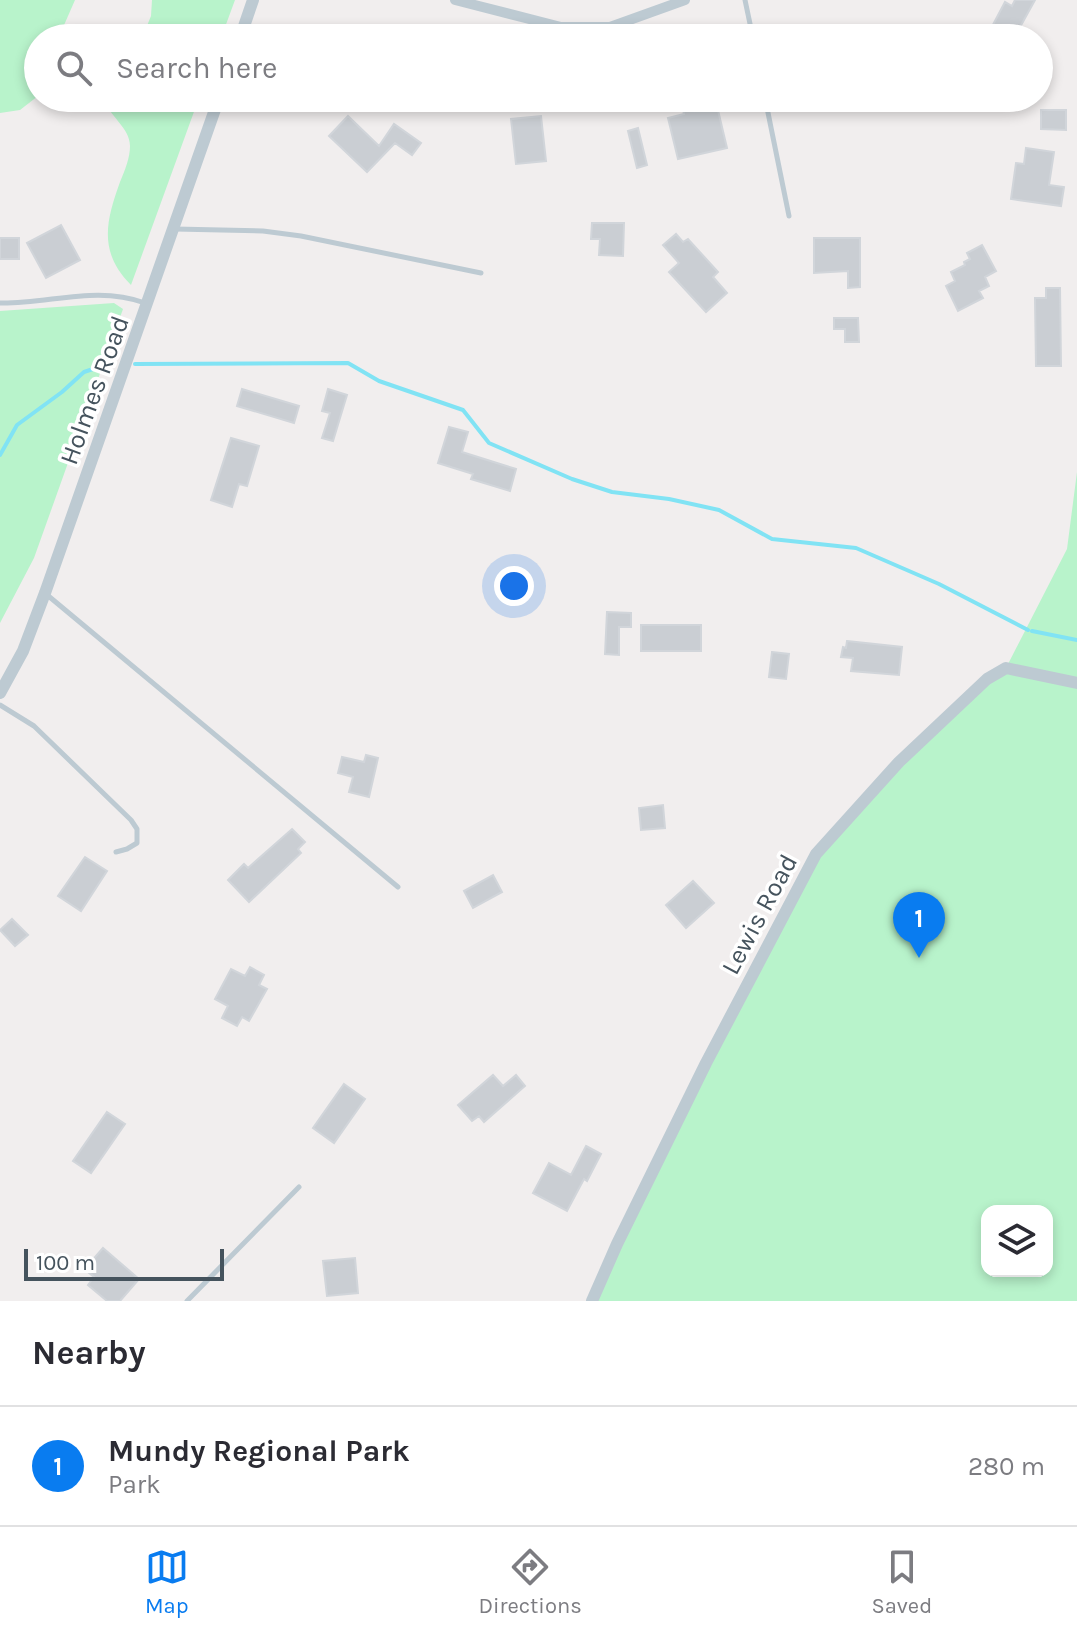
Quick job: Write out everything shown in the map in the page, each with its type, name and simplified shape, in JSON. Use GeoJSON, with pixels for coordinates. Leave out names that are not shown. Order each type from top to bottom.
{"type":"FeatureCollection","features":[{"type":"Feature","properties":{"kind":"street"},"geometry":{"type":"LineString","coordinates":[[245,24],[253,0]]}},
{"type":"Feature","properties":{"kind":"street"},"geometry":{"type":"LineString","coordinates":[[455,0],[549,24]]}},
{"type":"Feature","properties":{"kind":"street"},"geometry":{"type":"LineString","coordinates":[[618,24],[685,0]]}},
{"type":"Feature","properties":{"kind":"street","name":"Holmes Road"},"geometry":{"type":"LineString","coordinates":[[0,693],[23,651],[45,593],[214,112]]}},
{"type":"Feature","properties":{"kind":"street","name":"Lewis Road"},"geometry":{"type":"LineString","coordinates":[[592,1301],[706,1063],[816,854],[899,762],[987,679],[1006,668],[1077,683]]}},
{"type":"Feature","properties":{"kind":"lane"},"geometry":{"type":"LineString","coordinates":[[745,0],[750,24]]}},
{"type":"Feature","properties":{"kind":"lane"},"geometry":{"type":"LineString","coordinates":[[768,112],[789,216]]}},
{"type":"Feature","properties":{"kind":"lane"},"geometry":{"type":"LineString","coordinates":[[174,229],[263,231],[301,236],[481,273]]}},
{"type":"Feature","properties":{"kind":"lane"},"geometry":{"type":"LineString","coordinates":[[0,303],[114,294],[148,304]]}},
{"type":"Feature","properties":{"kind":"lane"},"geometry":{"type":"LineString","coordinates":[[45,593],[398,887]]}},
{"type":"Feature","properties":{"kind":"lane"},"geometry":{"type":"LineString","coordinates":[[0,705],[34,726],[131,820],[137,829],[137,843],[116,852]]}},
{"type":"Feature","properties":{"kind":"lane"},"geometry":{"type":"LineString","coordinates":[[187,1301],[299,1187]]}},
{"type":"Feature","properties":{"kind":"green space"},"geometry":{"type":"Polygon","coordinates":[[[0,0],[75,0],[64,24],[24,24],[24,107],[0,113],[0,0]]]}},
{"type":"Feature","properties":{"kind":"green space"},"geometry":{"type":"Polygon","coordinates":[[[152,0],[235,0],[226,24],[148,24],[152,0]]]}},
{"type":"Feature","properties":{"kind":"green space"},"geometry":{"type":"Polygon","coordinates":[[[112,112],[194,112],[131,285],[113,260],[108,236],[111,210],[130,146],[123,127],[112,112]]]}},
{"type":"Feature","properties":{"kind":"green space"},"geometry":{"type":"Polygon","coordinates":[[[114,303],[123,309],[34,558],[0,623],[0,311],[114,303]]]}},
{"type":"Feature","properties":{"kind":"green space"},"geometry":{"type":"Polygon","coordinates":[[[1077,472],[1077,1301],[592,1301],[816,854],[899,762],[1006,668],[1067,549],[1077,472]]]}},
{"type":"Feature","properties":{"kind":"building"},"geometry":{"type":"Polygon","coordinates":[[[1015,0],[1035,0],[1022,24],[993,24],[1005,2],[1012,6],[1015,0]]]}},
{"type":"Feature","properties":{"kind":"building"},"geometry":{"type":"Polygon","coordinates":[[[1066,110],[1066,130],[1041,129],[1041,112],[1066,110]]]}},
{"type":"Feature","properties":{"kind":"building"},"geometry":{"type":"Polygon","coordinates":[[[718,112],[727,148],[678,159],[668,118],[718,112]]]}},
{"type":"Feature","properties":{"kind":"building"},"geometry":{"type":"Polygon","coordinates":[[[348,116],[379,146],[394,124],[421,143],[412,155],[395,143],[367,172],[329,136],[348,116]]]}},
{"type":"Feature","properties":{"kind":"building"},"geometry":{"type":"Polygon","coordinates":[[[541,116],[546,161],[516,164],[511,119],[541,116]]]}},
{"type":"Feature","properties":{"kind":"building"},"geometry":{"type":"Polygon","coordinates":[[[638,128],[647,165],[637,168],[628,131],[638,128]]]}},
{"type":"Feature","properties":{"kind":"building"},"geometry":{"type":"Polygon","coordinates":[[[1026,148],[1054,152],[1049,185],[1064,187],[1061,206],[1011,199],[1016,163],[1024,164],[1026,148]]]}},
{"type":"Feature","properties":{"kind":"building"},"geometry":{"type":"Polygon","coordinates":[[[592,223],[624,223],[623,256],[599,255],[600,239],[591,239],[592,223]]]}},
{"type":"Feature","properties":{"kind":"building"},"geometry":{"type":"Polygon","coordinates":[[[61,225],[80,260],[46,278],[27,243],[61,225]]]}},
{"type":"Feature","properties":{"kind":"building"},"geometry":{"type":"Polygon","coordinates":[[[676,234],[683,242],[688,239],[718,272],[713,277],[727,293],[706,312],[669,272],[679,263],[663,245],[676,234]]]}},
{"type":"Feature","properties":{"kind":"building"},"geometry":{"type":"Polygon","coordinates":[[[0,238],[19,238],[19,259],[0,259],[0,238]]]}},
{"type":"Feature","properties":{"kind":"building"},"geometry":{"type":"Polygon","coordinates":[[[814,238],[860,238],[860,287],[848,288],[848,271],[814,273],[814,238]]]}},
{"type":"Feature","properties":{"kind":"building"},"geometry":{"type":"Polygon","coordinates":[[[982,245],[996,271],[985,277],[989,286],[979,291],[983,298],[958,311],[946,286],[955,281],[951,272],[965,265],[964,262],[970,259],[967,253],[982,245]]]}},
{"type":"Feature","properties":{"kind":"building"},"geometry":{"type":"Polygon","coordinates":[[[1046,288],[1060,288],[1061,366],[1036,366],[1035,298],[1046,298],[1046,288]]]}},
{"type":"Feature","properties":{"kind":"building"},"geometry":{"type":"Polygon","coordinates":[[[834,318],[858,318],[859,342],[845,342],[845,329],[834,329],[834,318]]]}},
{"type":"Feature","properties":{"kind":"building"},"geometry":{"type":"Polygon","coordinates":[[[242,389],[299,406],[294,423],[237,406],[242,389]]]}},
{"type":"Feature","properties":{"kind":"building"},"geometry":{"type":"Polygon","coordinates":[[[328,389],[347,395],[333,441],[322,438],[330,413],[322,411],[328,389]]]}},
{"type":"Feature","properties":{"kind":"building"},"geometry":{"type":"Polygon","coordinates":[[[449,427],[468,432],[462,452],[516,469],[510,491],[471,479],[473,474],[438,463],[449,427]]]}},
{"type":"Feature","properties":{"kind":"building"},"geometry":{"type":"Polygon","coordinates":[[[231,438],[259,446],[247,486],[239,484],[232,507],[211,500],[231,438]]]}},
{"type":"Feature","properties":{"kind":"building"},"geometry":{"type":"Polygon","coordinates":[[[607,612],[631,613],[631,627],[619,627],[619,655],[605,654],[607,612]]]}},
{"type":"Feature","properties":{"kind":"building"},"geometry":{"type":"Polygon","coordinates":[[[641,625],[701,625],[701,651],[641,651],[641,625]]]}},
{"type":"Feature","properties":{"kind":"building"},"geometry":{"type":"Polygon","coordinates":[[[847,641],[902,647],[899,675],[851,671],[853,658],[841,657],[847,641]]]}},
{"type":"Feature","properties":{"kind":"building"},"geometry":{"type":"Polygon","coordinates":[[[772,652],[789,654],[786,679],[769,677],[772,652]]]}},
{"type":"Feature","properties":{"kind":"building"},"geometry":{"type":"Polygon","coordinates":[[[366,755],[378,758],[369,797],[349,792],[353,777],[338,773],[342,757],[364,762],[366,755]]]}},
{"type":"Feature","properties":{"kind":"building"},"geometry":{"type":"Polygon","coordinates":[[[663,805],[665,828],[641,830],[639,808],[663,805]]]}},
{"type":"Feature","properties":{"kind":"building"},"geometry":{"type":"Polygon","coordinates":[[[292,829],[305,842],[298,849],[301,853],[249,902],[228,880],[244,864],[248,868],[292,829]]]}},
{"type":"Feature","properties":{"kind":"building"},"geometry":{"type":"Polygon","coordinates":[[[85,857],[107,871],[81,911],[58,896],[85,857]]]}},
{"type":"Feature","properties":{"kind":"building"},"geometry":{"type":"Polygon","coordinates":[[[493,875],[502,892],[473,908],[464,891],[493,875]]]}},
{"type":"Feature","properties":{"kind":"building"},"geometry":{"type":"Polygon","coordinates":[[[693,881],[714,903],[686,928],[666,905],[693,881]]]}},
{"type":"Feature","properties":{"kind":"building"},"geometry":{"type":"Polygon","coordinates":[[[12,919],[28,935],[15,946],[0,930],[12,919]]]}},
{"type":"Feature","properties":{"kind":"building"},"geometry":{"type":"Polygon","coordinates":[[[250,967],[264,975],[259,985],[267,989],[249,1021],[242,1017],[237,1026],[222,1018],[228,1006],[215,999],[231,969],[245,976],[250,967]]]}},
{"type":"Feature","properties":{"kind":"building"},"geometry":{"type":"Polygon","coordinates":[[[493,1075],[503,1086],[516,1075],[525,1086],[484,1122],[479,1116],[472,1121],[458,1105],[493,1075]]]}},
{"type":"Feature","properties":{"kind":"building"},"geometry":{"type":"Polygon","coordinates":[[[344,1084],[365,1099],[334,1143],[313,1128],[344,1084]]]}},
{"type":"Feature","properties":{"kind":"building"},"geometry":{"type":"Polygon","coordinates":[[[107,1112],[125,1124],[91,1173],[73,1161],[107,1112]]]}},
{"type":"Feature","properties":{"kind":"building"},"geometry":{"type":"Polygon","coordinates":[[[586,1146],[601,1154],[567,1211],[533,1193],[549,1163],[571,1175],[586,1146]]]}},
{"type":"Feature","properties":{"kind":"building"},"geometry":{"type":"Polygon","coordinates":[[[103,1248],[139,1279],[120,1301],[107,1301],[88,1285],[94,1277],[88,1272],[92,1267],[89,1264],[103,1248]]]}},
{"type":"Feature","properties":{"kind":"building"},"geometry":{"type":"Polygon","coordinates":[[[355,1258],[358,1293],[327,1296],[323,1261],[355,1258]]]}},
{"type":"Feature","properties":{"kind":"waterway"},"geometry":{"type":"LineString","coordinates":[[135,364],[348,363],[379,381],[463,410],[489,443],[572,479],[612,492],[669,499],[719,510],[772,539],[856,548],[939,584],[1028,630]]}},
{"type":"Feature","properties":{"kind":"waterway"},"geometry":{"type":"LineString","coordinates":[[0,455],[17,425],[84,372],[105,365]]}},
{"type":"Feature","properties":{"kind":"waterway"},"geometry":{"type":"LineString","coordinates":[[1032,631],[1077,640]]}},
{"type":"Feature","properties":{"kind":"place","name":"Mundy Regional Park"},"geometry":{"type":"Point","coordinates":[919,958]}}]}
